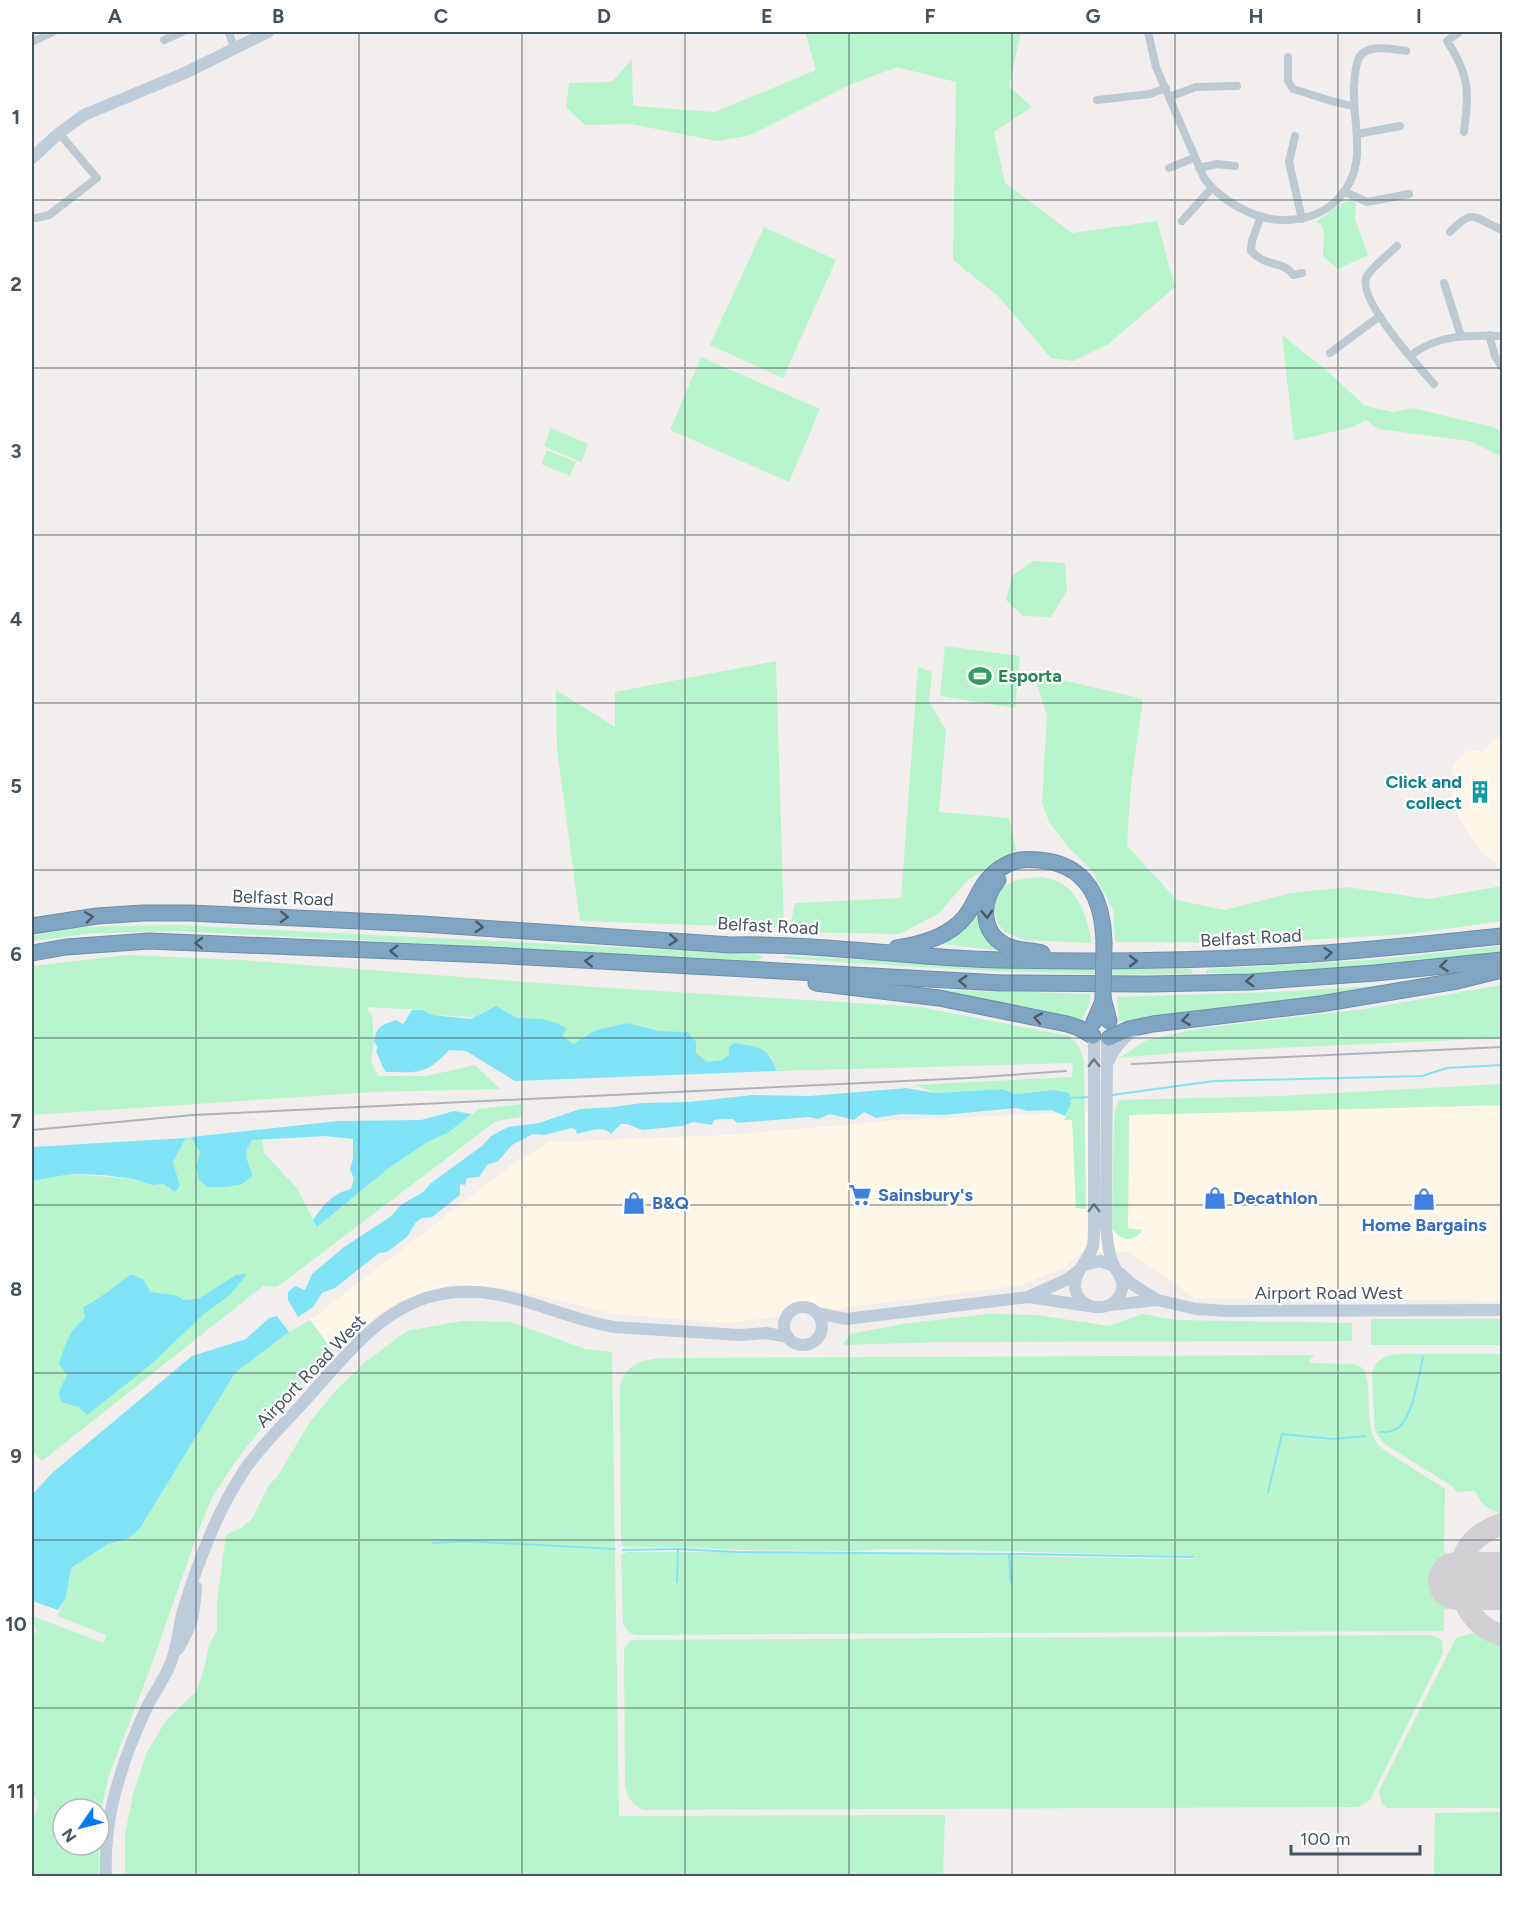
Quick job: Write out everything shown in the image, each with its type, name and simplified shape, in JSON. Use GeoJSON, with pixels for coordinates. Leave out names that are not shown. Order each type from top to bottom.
{"type":"FeatureCollection","features":[{"type":"Feature","properties":{"kind":"highway"},"geometry":{"type":"LineString","coordinates":[[872,951],[916,944],[948,933],[970,910],[986,880],[1002,867],[1018,860],[1035,860],[1063,865],[1074,870],[1088,884],[1096,897],[1104,923],[1101,1032]]}},
{"type":"Feature","properties":{"kind":"highway"},"geometry":{"type":"LineString","coordinates":[[1035,860],[997,881],[990,891],[985,909],[989,929],[999,941],[1012,948],[1074,961]]}},
{"type":"Feature","properties":{"kind":"highway","name":"Belfast Road"},"geometry":{"type":"LineString","coordinates":[[32,926],[97,916],[190,913],[423,924],[996,960],[1074,961],[1195,960],[1297,955],[1503,936]]}},
{"type":"Feature","properties":{"kind":"highway"},"geometry":{"type":"LineString","coordinates":[[32,953],[66,947],[149,941],[478,954],[1001,983],[1148,984],[1250,982],[1503,960]]}},
{"type":"Feature","properties":{"kind":"highway"},"geometry":{"type":"LineString","coordinates":[[773,970],[815,982],[939,998],[1101,1032],[1320,1004],[1457,981],[1503,970]]}},
{"type":"Feature","properties":{"kind":"street"},"geometry":{"type":"LineString","coordinates":[[32,42],[53,32]]}},
{"type":"Feature","properties":{"kind":"street"},"geometry":{"type":"LineString","coordinates":[[229,32],[234,48]]}},
{"type":"Feature","properties":{"kind":"street"},"geometry":{"type":"LineString","coordinates":[[32,158],[59,133],[84,115],[167,81],[268,32]]}},
{"type":"Feature","properties":{"kind":"street"},"geometry":{"type":"LineString","coordinates":[[1148,32],[1156,67],[1198,168],[1212,188],[1233,204],[1275,220],[1302,219],[1313,216],[1333,205],[1345,192],[1356,169],[1357,134],[1354,106],[1355,71],[1359,56],[1368,50],[1386,48],[1406,51]]}},
{"type":"Feature","properties":{"kind":"street"},"geometry":{"type":"LineString","coordinates":[[1459,32],[1447,41],[1464,71],[1468,99],[1464,132]]}},
{"type":"Feature","properties":{"kind":"street"},"geometry":{"type":"LineString","coordinates":[[164,39],[176,33]]}},
{"type":"Feature","properties":{"kind":"street"},"geometry":{"type":"LineString","coordinates":[[1288,57],[1288,81],[1293,89],[1313,94],[1328,102],[1354,106]]}},
{"type":"Feature","properties":{"kind":"street"},"geometry":{"type":"LineString","coordinates":[[1169,97],[1196,87],[1237,86]]}},
{"type":"Feature","properties":{"kind":"street"},"geometry":{"type":"LineString","coordinates":[[1097,100],[1150,94],[1166,87]]}},
{"type":"Feature","properties":{"kind":"street"},"geometry":{"type":"LineString","coordinates":[[1357,134],[1400,126]]}},
{"type":"Feature","properties":{"kind":"street"},"geometry":{"type":"LineString","coordinates":[[36,218],[49,215],[97,178],[59,133]]}},
{"type":"Feature","properties":{"kind":"street"},"geometry":{"type":"LineString","coordinates":[[1295,136],[1289,162],[1302,219]]}},
{"type":"Feature","properties":{"kind":"street"},"geometry":{"type":"LineString","coordinates":[[1169,168],[1194,158]]}},
{"type":"Feature","properties":{"kind":"street"},"geometry":{"type":"LineString","coordinates":[[1198,168],[1216,164],[1235,166]]}},
{"type":"Feature","properties":{"kind":"street"},"geometry":{"type":"LineString","coordinates":[[1182,221],[1212,188]]}},
{"type":"Feature","properties":{"kind":"street"},"geometry":{"type":"LineString","coordinates":[[1345,192],[1367,202],[1409,194]]}},
{"type":"Feature","properties":{"kind":"street"},"geometry":{"type":"LineString","coordinates":[[1261,216],[1251,251],[1259,260],[1281,265],[1290,270],[1293,275],[1302,273]]}},
{"type":"Feature","properties":{"kind":"street"},"geometry":{"type":"LineString","coordinates":[[1450,232],[1463,218],[1473,216],[1502,228]]}},
{"type":"Feature","properties":{"kind":"street"},"geometry":{"type":"LineString","coordinates":[[1397,246],[1366,277],[1365,289],[1389,330],[1434,384]]}},
{"type":"Feature","properties":{"kind":"street"},"geometry":{"type":"LineString","coordinates":[[1444,284],[1461,336]]}},
{"type":"Feature","properties":{"kind":"street"},"geometry":{"type":"LineString","coordinates":[[1330,353],[1380,316]]}},
{"type":"Feature","properties":{"kind":"street"},"geometry":{"type":"LineString","coordinates":[[1490,335],[1495,356],[1503,367]]}},
{"type":"Feature","properties":{"kind":"street"},"geometry":{"type":"LineString","coordinates":[[1410,356],[1426,345],[1461,336],[1503,336]]}},
{"type":"Feature","properties":{"kind":"street"},"geometry":{"type":"LineString","coordinates":[[766,1333],[786,1319],[792,1311],[801,1308],[846,1319],[1029,1297],[1088,1305],[1095,1308],[1111,1305],[1121,1293],[1122,1278],[1116,1269],[1106,1227],[1100,1097],[1106,1066],[1114,1048],[1132,1032],[1153,1024]]}},
{"type":"Feature","properties":{"kind":"street"},"geometry":{"type":"LineString","coordinates":[[1101,1032],[1106,1066]]}},
{"type":"Feature","properties":{"kind":"street"},"geometry":{"type":"LineString","coordinates":[[1088,1305],[1077,1294],[1075,1286],[1093,1245],[1101,1032]]}},
{"type":"Feature","properties":{"kind":"street"},"geometry":{"type":"LineString","coordinates":[[1029,1297],[1066,1280],[1082,1268],[1100,1261],[1116,1269]]}},
{"type":"Feature","properties":{"kind":"street","name":"Airport Road West"},"geometry":{"type":"LineString","coordinates":[[1116,1269],[1132,1284],[1157,1300]]}},
{"type":"Feature","properties":{"kind":"street","name":"Airport Road West"},"geometry":{"type":"LineString","coordinates":[[106,1876],[105,1851],[109,1813],[118,1777],[146,1708],[191,1627],[198,1569],[212,1530],[247,1467],[295,1411],[375,1327],[410,1305],[433,1296],[481,1293],[521,1299],[600,1325],[740,1335],[766,1333],[788,1337]]}},
{"type":"Feature","properties":{"kind":"street","name":"Airport Road West"},"geometry":{"type":"LineString","coordinates":[[1111,1305],[1157,1300],[1196,1308],[1228,1311],[1503,1310]]}},
{"type":"Feature","properties":{"kind":"street"},"geometry":{"type":"LineString","coordinates":[[786,1319],[785,1331],[788,1337],[798,1344],[805,1345],[816,1340],[820,1334],[822,1323],[817,1313]]}},
{"type":"Feature","properties":{"kind":"street"},"geometry":{"type":"LineString","coordinates":[[820,1334],[846,1319]]}},
{"type":"Feature","properties":{"kind":"shaded area"},"geometry":{"type":"Polygon","coordinates":[[[1502,734],[1502,869],[1483,853],[1465,829],[1455,809],[1449,783],[1453,765],[1467,751],[1483,751],[1502,734]]]}},
{"type":"Feature","properties":{"kind":"shaded area"},"geometry":{"type":"Polygon","coordinates":[[[1502,1105],[1502,1301],[1195,1298],[1128,1252],[1081,1253],[1062,1269],[1021,1285],[728,1323],[616,1314],[510,1289],[453,1284],[398,1302],[366,1323],[333,1351],[310,1320],[513,1164],[549,1142],[727,1135],[898,1120],[1084,1112],[1114,1116],[1112,1228],[1142,1230],[1128,1228],[1129,1115],[1502,1105]]]}},
{"type":"Feature","properties":{"kind":"green space"},"geometry":{"type":"Polygon","coordinates":[[[805,32],[1021,32],[1009,86],[1032,107],[994,132],[1005,183],[1072,233],[1157,221],[1175,287],[1107,345],[1073,361],[1051,358],[998,296],[953,260],[956,82],[897,67],[849,85],[751,135],[717,141],[631,124],[585,125],[566,107],[569,83],[612,82],[632,59],[633,106],[715,112],[816,70],[805,32]]]}},
{"type":"Feature","properties":{"kind":"green space"},"geometry":{"type":"Polygon","coordinates":[[[1352,200],[1356,202],[1355,219],[1368,255],[1338,269],[1323,256],[1324,232],[1321,224],[1315,222],[1352,200]]]}},
{"type":"Feature","properties":{"kind":"green space"},"geometry":{"type":"Polygon","coordinates":[[[764,227],[836,260],[783,378],[710,345],[764,227]]]}},
{"type":"Feature","properties":{"kind":"green space"},"geometry":{"type":"Polygon","coordinates":[[[1282,335],[1326,370],[1365,406],[1393,412],[1413,408],[1496,428],[1502,434],[1502,457],[1470,441],[1378,429],[1366,420],[1353,427],[1294,441],[1282,335]]]}},
{"type":"Feature","properties":{"kind":"green space"},"geometry":{"type":"Polygon","coordinates":[[[701,357],[820,409],[789,482],[670,430],[701,357]]]}},
{"type":"Feature","properties":{"kind":"green space"},"geometry":{"type":"Polygon","coordinates":[[[551,428],[588,444],[581,462],[544,446],[551,428]]]}},
{"type":"Feature","properties":{"kind":"green space"},"geometry":{"type":"Polygon","coordinates":[[[547,450],[576,462],[570,476],[541,464],[547,450]]]}},
{"type":"Feature","properties":{"kind":"green space"},"geometry":{"type":"Polygon","coordinates":[[[1033,561],[1065,563],[1067,591],[1051,617],[1023,616],[1006,600],[1012,576],[1033,561]]]}},
{"type":"Feature","properties":{"kind":"green space","name":"Esporta"},"geometry":{"type":"Polygon","coordinates":[[[945,646],[1020,656],[1015,708],[940,696],[945,646]]]}},
{"type":"Feature","properties":{"kind":"green space"},"geometry":{"type":"Polygon","coordinates":[[[776,661],[784,928],[580,921],[557,749],[556,690],[615,727],[615,692],[776,661]]]}},
{"type":"Feature","properties":{"kind":"green space"},"geometry":{"type":"Polygon","coordinates":[[[918,667],[932,672],[929,702],[946,730],[939,812],[1009,818],[1016,850],[968,880],[939,913],[900,934],[789,932],[795,903],[901,898],[918,667]]]}},
{"type":"Feature","properties":{"kind":"green space"},"geometry":{"type":"Polygon","coordinates":[[[1033,673],[1143,699],[1131,785],[1127,846],[1177,900],[1225,910],[1291,893],[1347,887],[1428,899],[1502,886],[1502,921],[1409,934],[1251,943],[1115,942],[1113,910],[1093,872],[1069,848],[1049,822],[1042,803],[1047,715],[1033,673]]]}},
{"type":"Feature","properties":{"kind":"green space"},"geometry":{"type":"Polygon","coordinates":[[[1041,877],[1054,880],[1072,892],[1083,910],[1092,943],[1023,940],[1005,932],[997,922],[993,904],[1000,889],[1016,880],[1041,877]]]}},
{"type":"Feature","properties":{"kind":"green space"},"geometry":{"type":"Polygon","coordinates":[[[981,895],[979,914],[982,927],[990,939],[1004,951],[942,944],[957,934],[981,895]]]}},
{"type":"Feature","properties":{"kind":"green space"},"geometry":{"type":"Polygon","coordinates":[[[176,925],[762,956],[759,961],[179,931],[95,933],[32,941],[32,936],[78,927],[176,925]]]}},
{"type":"Feature","properties":{"kind":"green space"},"geometry":{"type":"Polygon","coordinates":[[[1502,946],[1502,952],[1368,967],[1244,974],[1206,973],[1207,969],[1371,960],[1502,946]]]}},
{"type":"Feature","properties":{"kind":"green space"},"geometry":{"type":"Polygon","coordinates":[[[127,955],[241,960],[579,986],[920,1007],[1069,1036],[1078,1045],[1084,1060],[1086,1209],[1076,1208],[1072,1120],[1064,1120],[1071,1104],[1054,1090],[1015,1094],[1003,1089],[935,1093],[915,1085],[1072,1077],[1073,1063],[777,1071],[771,1056],[729,1047],[729,1055],[722,1060],[707,1062],[696,1053],[688,1032],[659,1031],[627,1023],[596,1030],[573,1044],[561,1035],[566,1029],[517,1018],[496,1006],[474,1017],[432,1015],[423,1010],[366,1007],[372,1016],[374,1042],[371,1061],[378,1076],[427,1076],[475,1065],[500,1089],[373,1092],[32,1115],[32,966],[127,955]]]}},
{"type":"Feature","properties":{"kind":"green space"},"geometry":{"type":"Polygon","coordinates":[[[785,956],[1054,968],[1191,969],[1193,972],[1191,974],[1089,974],[988,971],[784,958],[785,956]]]}},
{"type":"Feature","properties":{"kind":"green space"},"geometry":{"type":"Polygon","coordinates":[[[1401,984],[1363,993],[1119,1021],[1117,997],[1275,992],[1401,984]]]}},
{"type":"Feature","properties":{"kind":"green space"},"geometry":{"type":"Polygon","coordinates":[[[1502,985],[1502,1038],[1184,1052],[1119,1058],[1147,1040],[1202,1028],[1364,1009],[1502,985]]]}},
{"type":"Feature","properties":{"kind":"green space"},"geometry":{"type":"Polygon","coordinates":[[[915,989],[1091,994],[1081,1022],[915,989]]]}},
{"type":"Feature","properties":{"kind":"green space"},"geometry":{"type":"Polygon","coordinates":[[[1502,1084],[1502,1105],[1129,1115],[1128,1228],[1142,1230],[1135,1237],[1127,1239],[1119,1236],[1112,1228],[1114,1116],[1118,1100],[1280,1096],[1502,1084]]]}},
{"type":"Feature","properties":{"kind":"green space"},"geometry":{"type":"Polygon","coordinates":[[[521,1104],[521,1117],[496,1121],[277,1287],[263,1286],[42,1461],[34,1453],[32,1446],[32,1181],[71,1174],[134,1179],[152,1185],[163,1184],[169,1189],[180,1186],[173,1162],[186,1138],[191,1137],[200,1152],[196,1167],[207,1187],[240,1185],[251,1167],[246,1156],[248,1147],[252,1140],[262,1139],[264,1153],[296,1187],[317,1227],[389,1168],[426,1143],[449,1132],[479,1109],[521,1104]]]}},
{"type":"Feature","properties":{"kind":"green space"},"geometry":{"type":"Polygon","coordinates":[[[987,1314],[1037,1315],[1109,1326],[1142,1314],[1176,1320],[1352,1323],[1352,1341],[943,1342],[843,1345],[850,1334],[902,1324],[987,1314]]]}},
{"type":"Feature","properties":{"kind":"green space"},"geometry":{"type":"Polygon","coordinates":[[[1371,1319],[1502,1319],[1502,1345],[1371,1345],[1371,1319]]]}},
{"type":"Feature","properties":{"kind":"green space"},"geometry":{"type":"Polygon","coordinates":[[[310,1320],[333,1351],[265,1423],[213,1496],[109,1775],[104,1797],[51,1797],[51,1857],[99,1857],[99,1876],[32,1876],[32,1826],[38,1803],[32,1791],[32,1636],[36,1631],[32,1616],[104,1643],[106,1635],[57,1616],[66,1598],[71,1568],[108,1544],[127,1539],[139,1530],[235,1373],[289,1332],[310,1320]]]}},
{"type":"Feature","properties":{"kind":"green space"},"geometry":{"type":"Polygon","coordinates":[[[462,1321],[511,1322],[585,1349],[612,1352],[619,1816],[945,1815],[943,1876],[125,1876],[125,1834],[133,1795],[147,1752],[167,1719],[196,1692],[209,1645],[217,1630],[217,1601],[226,1535],[241,1528],[252,1519],[269,1485],[277,1477],[310,1422],[337,1389],[364,1363],[407,1331],[462,1321]]]}},
{"type":"Feature","properties":{"kind":"green space"},"geometry":{"type":"Polygon","coordinates":[[[1398,1354],[1502,1354],[1502,1513],[1486,1506],[1475,1491],[1457,1492],[1452,1486],[1383,1443],[1375,1431],[1372,1374],[1381,1359],[1398,1354]]]}},
{"type":"Feature","properties":{"kind":"green space"},"geometry":{"type":"Polygon","coordinates":[[[1315,1355],[1308,1360],[1311,1363],[1353,1364],[1363,1368],[1368,1388],[1371,1430],[1375,1440],[1381,1448],[1445,1489],[1444,1552],[1447,1553],[1448,1609],[1444,1610],[1444,1631],[635,1635],[627,1631],[623,1623],[621,1555],[627,1552],[951,1553],[1195,1559],[1194,1556],[954,1550],[742,1550],[621,1545],[620,1387],[627,1372],[638,1363],[669,1358],[1315,1355]]]}},
{"type":"Feature","properties":{"kind":"green space"},"geometry":{"type":"Polygon","coordinates":[[[1476,1632],[1502,1646],[1502,1808],[1386,1808],[1382,1805],[1379,1791],[1456,1638],[1476,1632]]]}},
{"type":"Feature","properties":{"kind":"green space"},"geometry":{"type":"Polygon","coordinates":[[[1431,1635],[1442,1640],[1443,1653],[1370,1800],[1358,1807],[643,1810],[631,1801],[625,1786],[624,1652],[631,1640],[1431,1635]]]}},
{"type":"Feature","properties":{"kind":"green space"},"geometry":{"type":"Polygon","coordinates":[[[1502,1812],[1502,1876],[1434,1876],[1435,1813],[1502,1812]]]}},
{"type":"Feature","properties":{"kind":"water"},"geometry":{"type":"Polygon","coordinates":[[[496,1006],[517,1018],[543,1019],[559,1024],[567,1029],[562,1035],[573,1044],[596,1030],[627,1023],[659,1031],[688,1032],[696,1042],[696,1053],[707,1062],[722,1060],[729,1055],[729,1047],[734,1043],[756,1047],[766,1052],[777,1071],[515,1081],[466,1051],[449,1050],[434,1064],[421,1071],[386,1072],[383,1067],[376,1051],[378,1047],[374,1042],[378,1029],[383,1025],[396,1020],[403,1024],[412,1010],[423,1010],[432,1015],[471,1019],[496,1006]]]}},
{"type":"Feature","properties":{"kind":"water"},"geometry":{"type":"Polygon","coordinates":[[[906,1088],[935,1093],[1003,1089],[1015,1094],[1054,1090],[1069,1093],[1071,1104],[1065,1116],[1051,1110],[1028,1111],[1016,1108],[943,1115],[901,1114],[876,1118],[864,1112],[854,1120],[830,1114],[818,1119],[809,1117],[737,1123],[732,1118],[714,1120],[712,1125],[693,1122],[682,1126],[642,1130],[621,1124],[611,1134],[600,1129],[577,1134],[572,1128],[544,1135],[533,1134],[512,1145],[498,1161],[487,1165],[479,1177],[467,1178],[465,1185],[460,1184],[460,1195],[432,1217],[422,1218],[416,1222],[407,1237],[387,1252],[379,1253],[335,1288],[322,1293],[313,1307],[298,1317],[288,1300],[288,1292],[295,1286],[305,1290],[312,1274],[344,1247],[390,1217],[401,1205],[423,1192],[431,1183],[482,1146],[491,1136],[508,1127],[539,1123],[580,1109],[642,1103],[689,1102],[752,1095],[810,1096],[906,1088]]]}},
{"type":"Feature","properties":{"kind":"water"},"geometry":{"type":"Polygon","coordinates":[[[454,1111],[472,1114],[449,1132],[426,1143],[389,1168],[317,1227],[313,1220],[325,1205],[339,1193],[351,1189],[354,1179],[350,1169],[353,1159],[353,1139],[324,1136],[252,1140],[246,1155],[252,1177],[240,1185],[207,1187],[199,1180],[196,1167],[200,1152],[191,1137],[338,1121],[421,1120],[454,1111]]]}},
{"type":"Feature","properties":{"kind":"water"},"geometry":{"type":"Polygon","coordinates":[[[186,1138],[173,1162],[180,1186],[175,1192],[163,1184],[152,1185],[134,1179],[103,1175],[71,1174],[32,1181],[32,1147],[186,1138]]]}},
{"type":"Feature","properties":{"kind":"water"},"geometry":{"type":"Polygon","coordinates":[[[131,1274],[144,1280],[150,1292],[175,1295],[184,1300],[198,1299],[236,1275],[247,1274],[230,1295],[205,1313],[149,1366],[87,1415],[79,1407],[61,1402],[59,1392],[67,1375],[59,1364],[71,1333],[85,1318],[83,1307],[131,1274]]]}},
{"type":"Feature","properties":{"kind":"water"},"geometry":{"type":"Polygon","coordinates":[[[277,1316],[289,1332],[235,1373],[139,1530],[127,1539],[108,1544],[71,1568],[66,1598],[58,1610],[32,1601],[32,1495],[52,1473],[192,1356],[246,1339],[269,1318],[277,1316]]]}},
{"type":"Feature","properties":{"kind":"waterway"},"geometry":{"type":"LineString","coordinates":[[1112,1095],[1214,1081],[1422,1076],[1447,1068],[1502,1065]]}},
{"type":"Feature","properties":{"kind":"waterway"},"geometry":{"type":"LineString","coordinates":[[1067,1098],[1091,1097]]}},
{"type":"Feature","properties":{"kind":"waterway"},"geometry":{"type":"LineString","coordinates":[[719,1118],[732,1118]]}},
{"type":"Feature","properties":{"kind":"waterway"},"geometry":{"type":"LineString","coordinates":[[1380,1432],[1398,1428],[1408,1415],[1423,1357]]}},
{"type":"Feature","properties":{"kind":"waterway"},"geometry":{"type":"LineString","coordinates":[[1268,1492],[1282,1434],[1333,1439],[1365,1436]]}},
{"type":"Feature","properties":{"kind":"waterway"},"geometry":{"type":"LineString","coordinates":[[433,1543],[464,1541],[615,1549]]}},
{"type":"Feature","properties":{"kind":"waterway"},"geometry":{"type":"LineString","coordinates":[[623,1550],[678,1549]]}},
{"type":"Feature","properties":{"kind":"waterway"},"geometry":{"type":"LineString","coordinates":[[677,1582],[678,1549],[736,1552],[1009,1554]]}},
{"type":"Feature","properties":{"kind":"waterway"},"geometry":{"type":"LineString","coordinates":[[1011,1582],[1009,1554],[1193,1557]]}},
{"type":"Feature","properties":{"kind":"taxiway"},"geometry":{"type":"LineString","coordinates":[[1502,1524],[1484,1532],[1474,1540],[1465,1553],[1460,1581],[1462,1595],[1468,1609],[1488,1629],[1502,1635]]}},
{"type":"Feature","properties":{"kind":"runway"},"geometry":{"type":"LineString","coordinates":[[1457,1581],[1502,1581]]}},
{"type":"Feature","properties":{"kind":"railway"},"geometry":{"type":"LineString","coordinates":[[1132,1064],[1502,1047]]}},
{"type":"Feature","properties":{"kind":"railway"},"geometry":{"type":"LineString","coordinates":[[32,1130],[193,1115],[968,1078],[1066,1071]]}},
{"type":"Feature","properties":{"kind":"place","name":"Esporta"},"geometry":{"type":"Point","coordinates":[980,676]}},
{"type":"Feature","properties":{"kind":"place","name":"Click and collect"},"geometry":{"type":"Point","coordinates":[1480,792]}},
{"type":"Feature","properties":{"kind":"place","name":"Sainsbury's"},"geometry":{"type":"Point","coordinates":[860,1195]}},
{"type":"Feature","properties":{"kind":"place","name":"Decathlon"},"geometry":{"type":"Point","coordinates":[1215,1198]}},
{"type":"Feature","properties":{"kind":"place","name":"Home Bargains"},"geometry":{"type":"Point","coordinates":[1424,1199]}},
{"type":"Feature","properties":{"kind":"place","name":"B&Q"},"geometry":{"type":"Point","coordinates":[634,1203]}}]}
